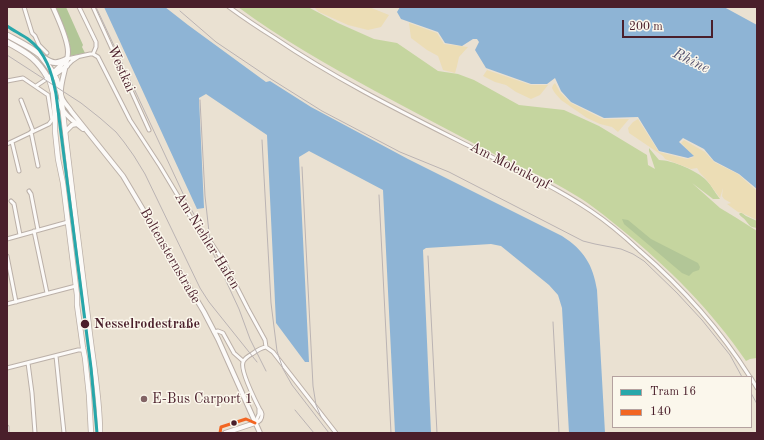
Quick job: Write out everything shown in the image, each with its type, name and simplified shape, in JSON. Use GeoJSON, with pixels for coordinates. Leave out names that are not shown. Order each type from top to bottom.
{"type":"FeatureCollection","features":[{"type":"Feature","properties":{"kind":"highway"},"geometry":{"type":"LineString","coordinates":[[7,35],[54,63],[67,59]]}},
{"type":"Feature","properties":{"kind":"highway"},"geometry":{"type":"LineString","coordinates":[[7,42],[21,49],[33,58],[48,78]]}},
{"type":"Feature","properties":{"kind":"highway"},"geometry":{"type":"LineString","coordinates":[[41,56],[54,74]]}},
{"type":"Feature","properties":{"kind":"main road"},"geometry":{"type":"LineString","coordinates":[[53,7],[68,52],[67,66],[61,95]]}},
{"type":"Feature","properties":{"kind":"main road"},"geometry":{"type":"LineString","coordinates":[[54,74],[55,71],[67,59]]}},
{"type":"Feature","properties":{"kind":"main road"},"geometry":{"type":"LineString","coordinates":[[67,66],[48,78],[53,93],[58,157],[63,183],[77,305],[84,350],[89,395],[91,433]]}},
{"type":"Feature","properties":{"kind":"main road"},"geometry":{"type":"LineString","coordinates":[[54,74],[61,95],[63,110],[99,403],[100,433]]}},
{"type":"Feature","properties":{"kind":"main road","name":"Boltensternstraße"},"geometry":{"type":"LineString","coordinates":[[53,93],[67,116],[86,131]]}},
{"type":"Feature","properties":{"kind":"main road","name":"Boltensternstraße"},"geometry":{"type":"LineString","coordinates":[[61,95],[65,103],[86,131],[114,163],[123,176],[204,312],[260,433]]}},
{"type":"Feature","properties":{"kind":"main road"},"geometry":{"type":"LineString","coordinates":[[65,132],[72,125],[77,124]]}},
{"type":"Feature","properties":{"kind":"main road"},"geometry":{"type":"LineString","coordinates":[[58,157],[63,153],[66,154],[68,159]]}},
{"type":"Feature","properties":{"kind":"main road"},"geometry":{"type":"LineString","coordinates":[[89,395],[91,393],[95,393],[99,403]]}},
{"type":"Feature","properties":{"kind":"main road"},"geometry":{"type":"LineString","coordinates":[[225,433],[256,423]]}},
{"type":"Feature","properties":{"kind":"street"},"geometry":{"type":"LineString","coordinates":[[24,7],[32,33],[39,45],[47,53]]}},
{"type":"Feature","properties":{"kind":"street","name":"Westkai"},"geometry":{"type":"LineString","coordinates":[[80,7],[96,42],[96,47],[93,54]]}},
{"type":"Feature","properties":{"kind":"street","name":"Westkai"},"geometry":{"type":"LineString","coordinates":[[93,7],[149,130]]}},
{"type":"Feature","properties":{"kind":"street","name":"Am Molenkopf"},"geometry":{"type":"LineString","coordinates":[[229,7],[301,56],[426,124],[560,192],[602,219],[651,260],[686,294],[718,330],[750,376]]}},
{"type":"Feature","properties":{"kind":"street"},"geometry":{"type":"LineString","coordinates":[[67,59],[93,54]]}},
{"type":"Feature","properties":{"kind":"street","name":"Am Niehler Hafen"},"geometry":{"type":"LineString","coordinates":[[93,54],[98,57],[130,120],[190,216],[210,241],[225,264],[265,340],[266,348],[272,352],[336,433]]}},
{"type":"Feature","properties":{"kind":"street"},"geometry":{"type":"LineString","coordinates":[[67,66],[79,57]]}},
{"type":"Feature","properties":{"kind":"street"},"geometry":{"type":"LineString","coordinates":[[7,81],[23,78],[45,93],[48,97],[52,120],[49,124],[7,144]]}},
{"type":"Feature","properties":{"kind":"street"},"geometry":{"type":"LineString","coordinates":[[36,86],[48,78]]}},
{"type":"Feature","properties":{"kind":"street"},"geometry":{"type":"LineString","coordinates":[[21,100],[32,132],[38,166]]}},
{"type":"Feature","properties":{"kind":"street"},"geometry":{"type":"LineString","coordinates":[[12,142],[18,172]]}},
{"type":"Feature","properties":{"kind":"street"},"geometry":{"type":"LineString","coordinates":[[29,191],[31,194],[36,231],[48,293]]}},
{"type":"Feature","properties":{"kind":"street"},"geometry":{"type":"LineString","coordinates":[[11,201],[14,204],[20,235]]}},
{"type":"Feature","properties":{"kind":"street"},"geometry":{"type":"LineString","coordinates":[[7,238],[68,222]]}},
{"type":"Feature","properties":{"kind":"street"},"geometry":{"type":"LineString","coordinates":[[7,256],[16,302]]}},
{"type":"Feature","properties":{"kind":"street"},"geometry":{"type":"LineString","coordinates":[[7,304],[76,286]]}},
{"type":"Feature","properties":{"kind":"street"},"geometry":{"type":"LineString","coordinates":[[214,332],[218,331],[223,333],[234,353],[243,361]]}},
{"type":"Feature","properties":{"kind":"street"},"geometry":{"type":"LineString","coordinates":[[256,423],[261,419],[262,414],[242,369],[243,361],[246,357],[262,348],[266,348]]}},
{"type":"Feature","properties":{"kind":"street"},"geometry":{"type":"LineString","coordinates":[[7,368],[78,350],[84,350]]}},
{"type":"Feature","properties":{"kind":"street"},"geometry":{"type":"LineString","coordinates":[[56,356],[64,433]]}},
{"type":"Feature","properties":{"kind":"street"},"geometry":{"type":"LineString","coordinates":[[28,363],[35,433]]}},
{"type":"Feature","properties":{"kind":"street"},"geometry":{"type":"LineString","coordinates":[[7,427],[8,433]]}},
{"type":"Feature","properties":{"kind":"green space"},"geometry":{"type":"Polygon","coordinates":[[[56,7],[66,7],[83,45],[82,47],[85,53],[70,56],[70,44],[56,7]]]}},
{"type":"Feature","properties":{"kind":"green space"},"geometry":{"type":"Polygon","coordinates":[[[238,7],[308,7],[338,23],[374,39],[397,43],[438,71],[458,74],[474,80],[519,105],[564,110],[599,126],[647,155],[648,165],[655,169],[649,148],[659,160],[678,164],[703,177],[720,199],[713,199],[692,183],[720,208],[757,231],[757,358],[746,361],[704,307],[672,274],[656,259],[587,203],[556,184],[494,154],[340,71],[288,41],[238,7]]]}},
{"type":"Feature","properties":{"kind":"green space"},"geometry":{"type":"Polygon","coordinates":[[[740,213],[757,221],[757,228],[749,225],[739,214],[740,213]]]}},
{"type":"Feature","properties":{"kind":"green space"},"geometry":{"type":"Polygon","coordinates":[[[622,219],[628,220],[651,239],[698,263],[700,267],[699,270],[693,272],[689,276],[682,273],[624,224],[622,219]]]}},
{"type":"Feature","properties":{"kind":"sand"},"geometry":{"type":"Polygon","coordinates":[[[314,7],[369,7],[389,15],[381,27],[368,30],[348,25],[319,12],[314,7]]]}},
{"type":"Feature","properties":{"kind":"sand"},"geometry":{"type":"Polygon","coordinates":[[[409,23],[437,33],[444,44],[468,47],[459,57],[455,73],[443,70],[438,56],[411,38],[409,23]]]}},
{"type":"Feature","properties":{"kind":"sand"},"geometry":{"type":"Polygon","coordinates":[[[487,70],[531,85],[548,85],[540,95],[531,99],[516,92],[506,85],[495,82],[483,76],[487,70]]]}},
{"type":"Feature","properties":{"kind":"sand"},"geometry":{"type":"Polygon","coordinates":[[[555,83],[560,92],[571,103],[603,119],[629,119],[618,132],[612,127],[600,124],[587,118],[561,100],[552,88],[555,83]]]}},
{"type":"Feature","properties":{"kind":"sand"},"geometry":{"type":"Polygon","coordinates":[[[638,119],[659,152],[687,159],[694,157],[681,143],[684,140],[705,152],[714,162],[738,174],[757,191],[757,220],[738,212],[727,204],[731,203],[722,196],[723,188],[720,198],[697,168],[691,169],[665,159],[663,156],[629,133],[628,128],[638,119]]]}},
{"type":"Feature","properties":{"kind":"water"},"geometry":{"type":"Polygon","coordinates":[[[104,7],[165,7],[266,82],[270,81],[311,107],[408,159],[570,241],[582,253],[590,266],[597,290],[605,433],[569,433],[562,308],[558,295],[549,285],[501,246],[491,244],[426,248],[423,250],[431,433],[395,433],[383,190],[309,151],[299,157],[309,362],[305,362],[276,323],[267,135],[206,94],[199,98],[204,208],[197,209],[104,7]]]}},
{"type":"Feature","properties":{"kind":"water","name":"Rhine"},"geometry":{"type":"Polygon","coordinates":[[[400,7],[724,7],[757,25],[757,189],[739,174],[714,161],[704,149],[683,138],[679,142],[694,156],[688,158],[659,151],[638,117],[604,118],[571,102],[561,91],[555,78],[547,84],[531,84],[486,68],[475,50],[479,42],[477,39],[473,39],[462,46],[445,43],[438,32],[401,19],[397,12],[400,7]]]}},
{"type":"Feature","properties":{"kind":"railway"},"geometry":{"type":"LineString","coordinates":[[96,7],[186,200],[200,225],[239,309],[250,339],[266,371]]}},
{"type":"Feature","properties":{"kind":"railway"},"geometry":{"type":"LineString","coordinates":[[180,11],[216,42],[322,111],[400,152],[449,172],[583,241],[621,249],[644,261],[702,320],[730,355],[741,376]]}},
{"type":"Feature","properties":{"kind":"railway"},"geometry":{"type":"LineString","coordinates":[[7,55],[81,103],[116,132],[145,174],[200,288],[209,302],[257,362]]}},
{"type":"Feature","properties":{"kind":"railway"},"geometry":{"type":"LineString","coordinates":[[200,100],[205,196],[210,241]]}},
{"type":"Feature","properties":{"kind":"railway"},"geometry":{"type":"LineString","coordinates":[[262,140],[271,303],[277,351],[283,369],[292,385],[329,433]]}},
{"type":"Feature","properties":{"kind":"railway"},"geometry":{"type":"LineString","coordinates":[[302,167],[313,386],[316,405],[321,417]]}},
{"type":"Feature","properties":{"kind":"railway"},"geometry":{"type":"LineString","coordinates":[[379,195],[391,433]]}},
{"type":"Feature","properties":{"kind":"railway"},"geometry":{"type":"LineString","coordinates":[[428,256],[437,433]]}},
{"type":"Feature","properties":{"kind":"railway"},"geometry":{"type":"LineString","coordinates":[[553,322],[559,433]]}},
{"type":"Feature","properties":{"kind":"railway"},"geometry":{"type":"LineString","coordinates":[[752,395],[757,404]]}},
{"type":"Feature","properties":{"kind":"railway"},"geometry":{"type":"LineString","coordinates":[[295,410],[314,433]]}},
{"type":"Feature","properties":{"kind":"tram line","name":"16"},"geometry":{"type":"LineString","coordinates":[[7,26],[28,39],[39,50],[50,71],[56,94],[91,368],[97,433]]}},
{"type":"Feature","properties":{"kind":"transit line","name":"140"},"geometry":{"type":"LineString","coordinates":[[220,433],[221,427],[246,419],[255,423]]}},
{"type":"Feature","properties":{"kind":"place","name":"Nesselrodestraße"},"geometry":{"type":"Point","coordinates":[85,324]}},
{"type":"Feature","properties":{"kind":"place","name":"E-Bus Carport 1"},"geometry":{"type":"Point","coordinates":[144,399]}}]}
